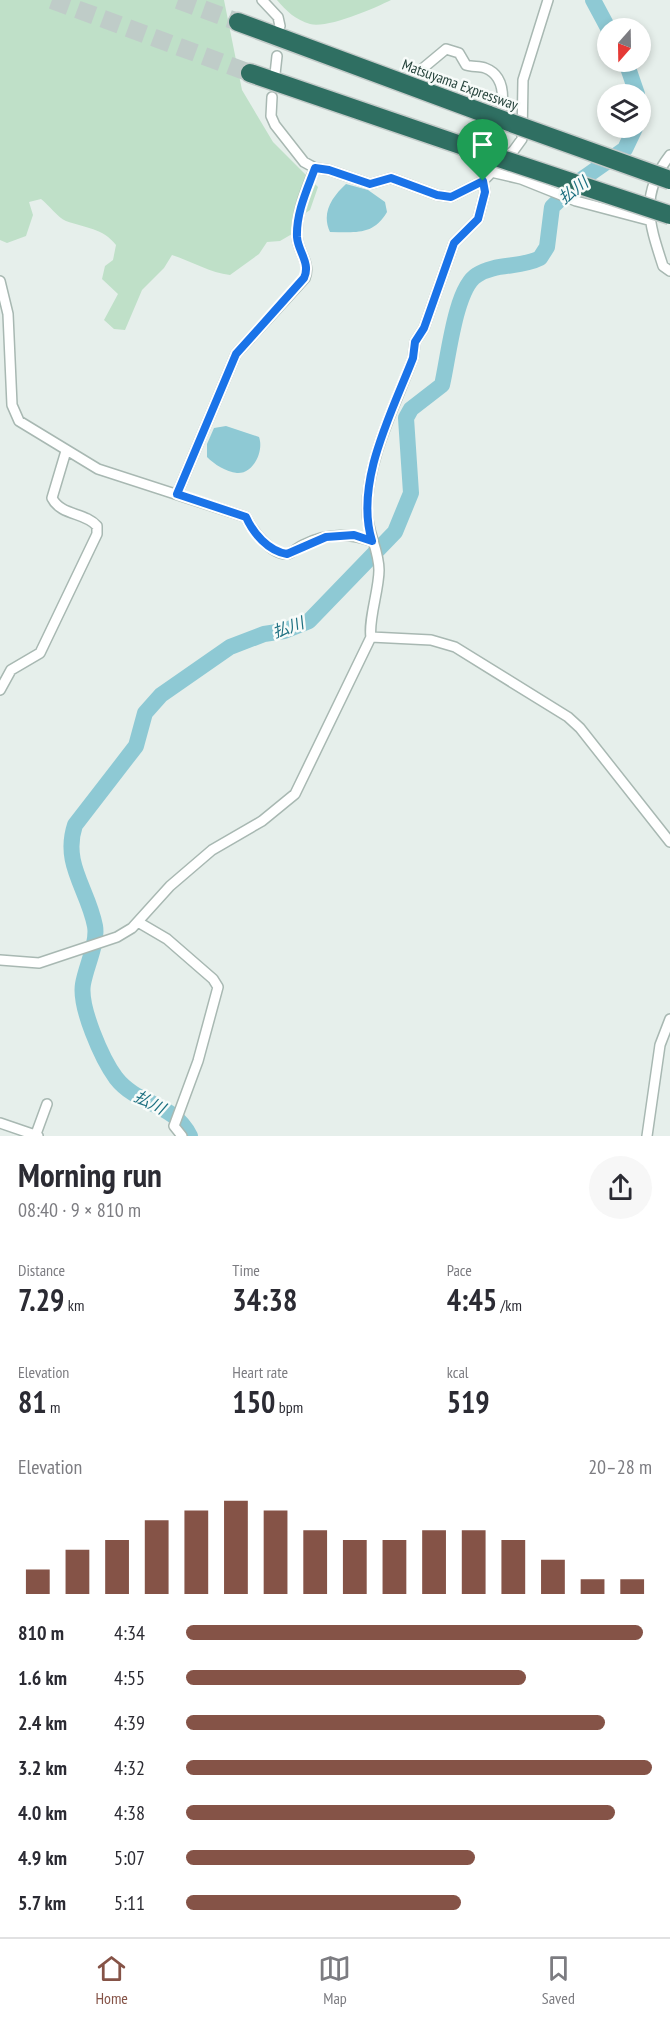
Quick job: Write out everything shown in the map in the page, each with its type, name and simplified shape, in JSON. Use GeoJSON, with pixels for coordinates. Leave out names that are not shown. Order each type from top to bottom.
{"type":"FeatureCollection","features":[{"type":"Feature","properties":{"kind":"highway","name":"Matsuyama Expressway"},"geometry":{"type":"LineString","coordinates":[[238,22],[670,180]]}},
{"type":"Feature","properties":{"kind":"highway"},"geometry":{"type":"LineString","coordinates":[[250,73],[478,152],[670,215]]}},
{"type":"Feature","properties":{"kind":"street"},"geometry":{"type":"LineString","coordinates":[[262,0],[278,17],[280,26]]}},
{"type":"Feature","properties":{"kind":"street"},"geometry":{"type":"LineString","coordinates":[[272,97],[271,116],[275,125],[304,162],[315,168],[329,170],[370,184],[391,178],[437,195],[451,197],[483,181],[522,139],[523,80],[548,0]]}},
{"type":"Feature","properties":{"kind":"street"},"geometry":{"type":"LineString","coordinates":[[422,69],[446,49],[459,53],[466,65],[485,68],[498,78],[504,93],[503,105],[486,165],[491,172],[521,178],[576,201],[648,220]]}},
{"type":"Feature","properties":{"kind":"street"},"geometry":{"type":"LineString","coordinates":[[275,74],[277,56]]}},
{"type":"Feature","properties":{"kind":"street"},"geometry":{"type":"LineString","coordinates":[[670,155],[652,187],[648,220],[653,229],[663,267],[670,271]]}},
{"type":"Feature","properties":{"kind":"street"},"geometry":{"type":"LineString","coordinates":[[177,494],[236,354],[304,278],[306,267],[297,240],[298,223],[315,168]]}},
{"type":"Feature","properties":{"kind":"street"},"geometry":{"type":"LineString","coordinates":[[0,960],[39,963],[110,940],[138,922],[170,886],[212,850],[262,821],[295,794],[371,638],[369,629],[377,599],[379,570],[367,515],[367,493],[374,462],[413,358],[415,342],[424,328],[454,243],[478,219],[485,192],[483,181]]}},
{"type":"Feature","properties":{"kind":"street"},"geometry":{"type":"LineString","coordinates":[[0,280],[8,314],[14,414],[19,421],[98,469],[246,517],[254,533],[280,553],[287,554],[309,542],[335,536],[354,535],[372,541]]}},
{"type":"Feature","properties":{"kind":"street"},"geometry":{"type":"LineString","coordinates":[[0,372],[10,376]]}},
{"type":"Feature","properties":{"kind":"street"},"geometry":{"type":"LineString","coordinates":[[0,690],[11,670],[37,657],[40,653],[97,534],[95,523],[58,507],[52,498],[66,451]]}},
{"type":"Feature","properties":{"kind":"street"},"geometry":{"type":"LineString","coordinates":[[371,638],[441,642],[455,647],[568,717],[580,728],[670,842]]}},
{"type":"Feature","properties":{"kind":"street"},"geometry":{"type":"LineString","coordinates":[[138,922],[167,939],[213,979],[218,987],[206,1035],[170,1136]]}},
{"type":"Feature","properties":{"kind":"street"},"geometry":{"type":"LineString","coordinates":[[647,1136],[662,1037],[670,1018]]}},
{"type":"Feature","properties":{"kind":"street"},"geometry":{"type":"LineString","coordinates":[[0,1123],[37,1135],[47,1104]]}},
{"type":"Feature","properties":{"kind":"street"},"geometry":{"type":"LineString","coordinates":[[174,1126],[182,1136]]}},
{"type":"Feature","properties":{"kind":"green space"},"geometry":{"type":"Polygon","coordinates":[[[0,0],[224,0],[242,90],[273,142],[318,187],[310,210],[294,221],[292,234],[280,241],[267,242],[259,254],[230,275],[172,255],[164,268],[142,290],[125,330],[114,329],[104,320],[118,294],[102,279],[105,266],[113,260],[116,245],[111,239],[93,229],[66,221],[41,199],[29,202],[33,215],[26,236],[7,243],[0,240],[0,0]]]}},
{"type":"Feature","properties":{"kind":"green space"},"geometry":{"type":"Polygon","coordinates":[[[277,0],[391,0],[351,17],[318,25],[296,18],[277,0]]]}},
{"type":"Feature","properties":{"kind":"water"},"geometry":{"type":"Polygon","coordinates":[[[346,184],[368,190],[385,202],[387,212],[382,220],[363,231],[330,232],[327,218],[329,206],[346,184]]]}},
{"type":"Feature","properties":{"kind":"water"},"geometry":{"type":"Polygon","coordinates":[[[226,426],[259,437],[259,454],[248,470],[233,472],[217,465],[207,457],[207,444],[214,428],[226,426]]]}},
{"type":"Feature","properties":{"kind":"waterway","name":"払川"},"geometry":{"type":"LineString","coordinates":[[593,0],[603,18]]}},
{"type":"Feature","properties":{"kind":"waterway","name":"払川"},"geometry":{"type":"LineString","coordinates":[[629,72],[634,84]]}},
{"type":"Feature","properties":{"kind":"waterway","name":"払川"},"geometry":{"type":"LineString","coordinates":[[190,1136],[174,1117],[134,1094],[116,1078],[104,1059],[88,1019],[84,1006],[83,984],[95,940],[95,926],[74,864],[72,839],[75,825],[136,746],[145,713],[161,695],[230,647],[309,621],[395,532],[411,493],[406,418],[411,409],[442,385],[458,309],[469,282],[484,271],[540,258],[547,247],[552,207],[578,182],[625,149],[630,138]]}},
{"type":"Feature","properties":{"kind":"tunnel"},"geometry":{"type":"LineString","coordinates":[[52,0],[250,73]]}},
{"type":"Feature","properties":{"kind":"tunnel"},"geometry":{"type":"LineString","coordinates":[[178,0],[238,22]]}},
{"type":"Feature","properties":{"kind":"route"},"geometry":{"type":"LineString","coordinates":[[315,168],[329,170],[370,184],[391,178],[437,195],[451,197],[483,181],[485,192],[478,219],[454,243],[424,328],[415,342],[413,358],[374,462],[367,493],[367,515],[372,541],[346,534],[309,542],[287,554],[280,553],[254,533],[246,517],[177,494],[236,354],[248,338],[301,283],[307,272],[297,240],[298,223],[315,168]]}}]}
